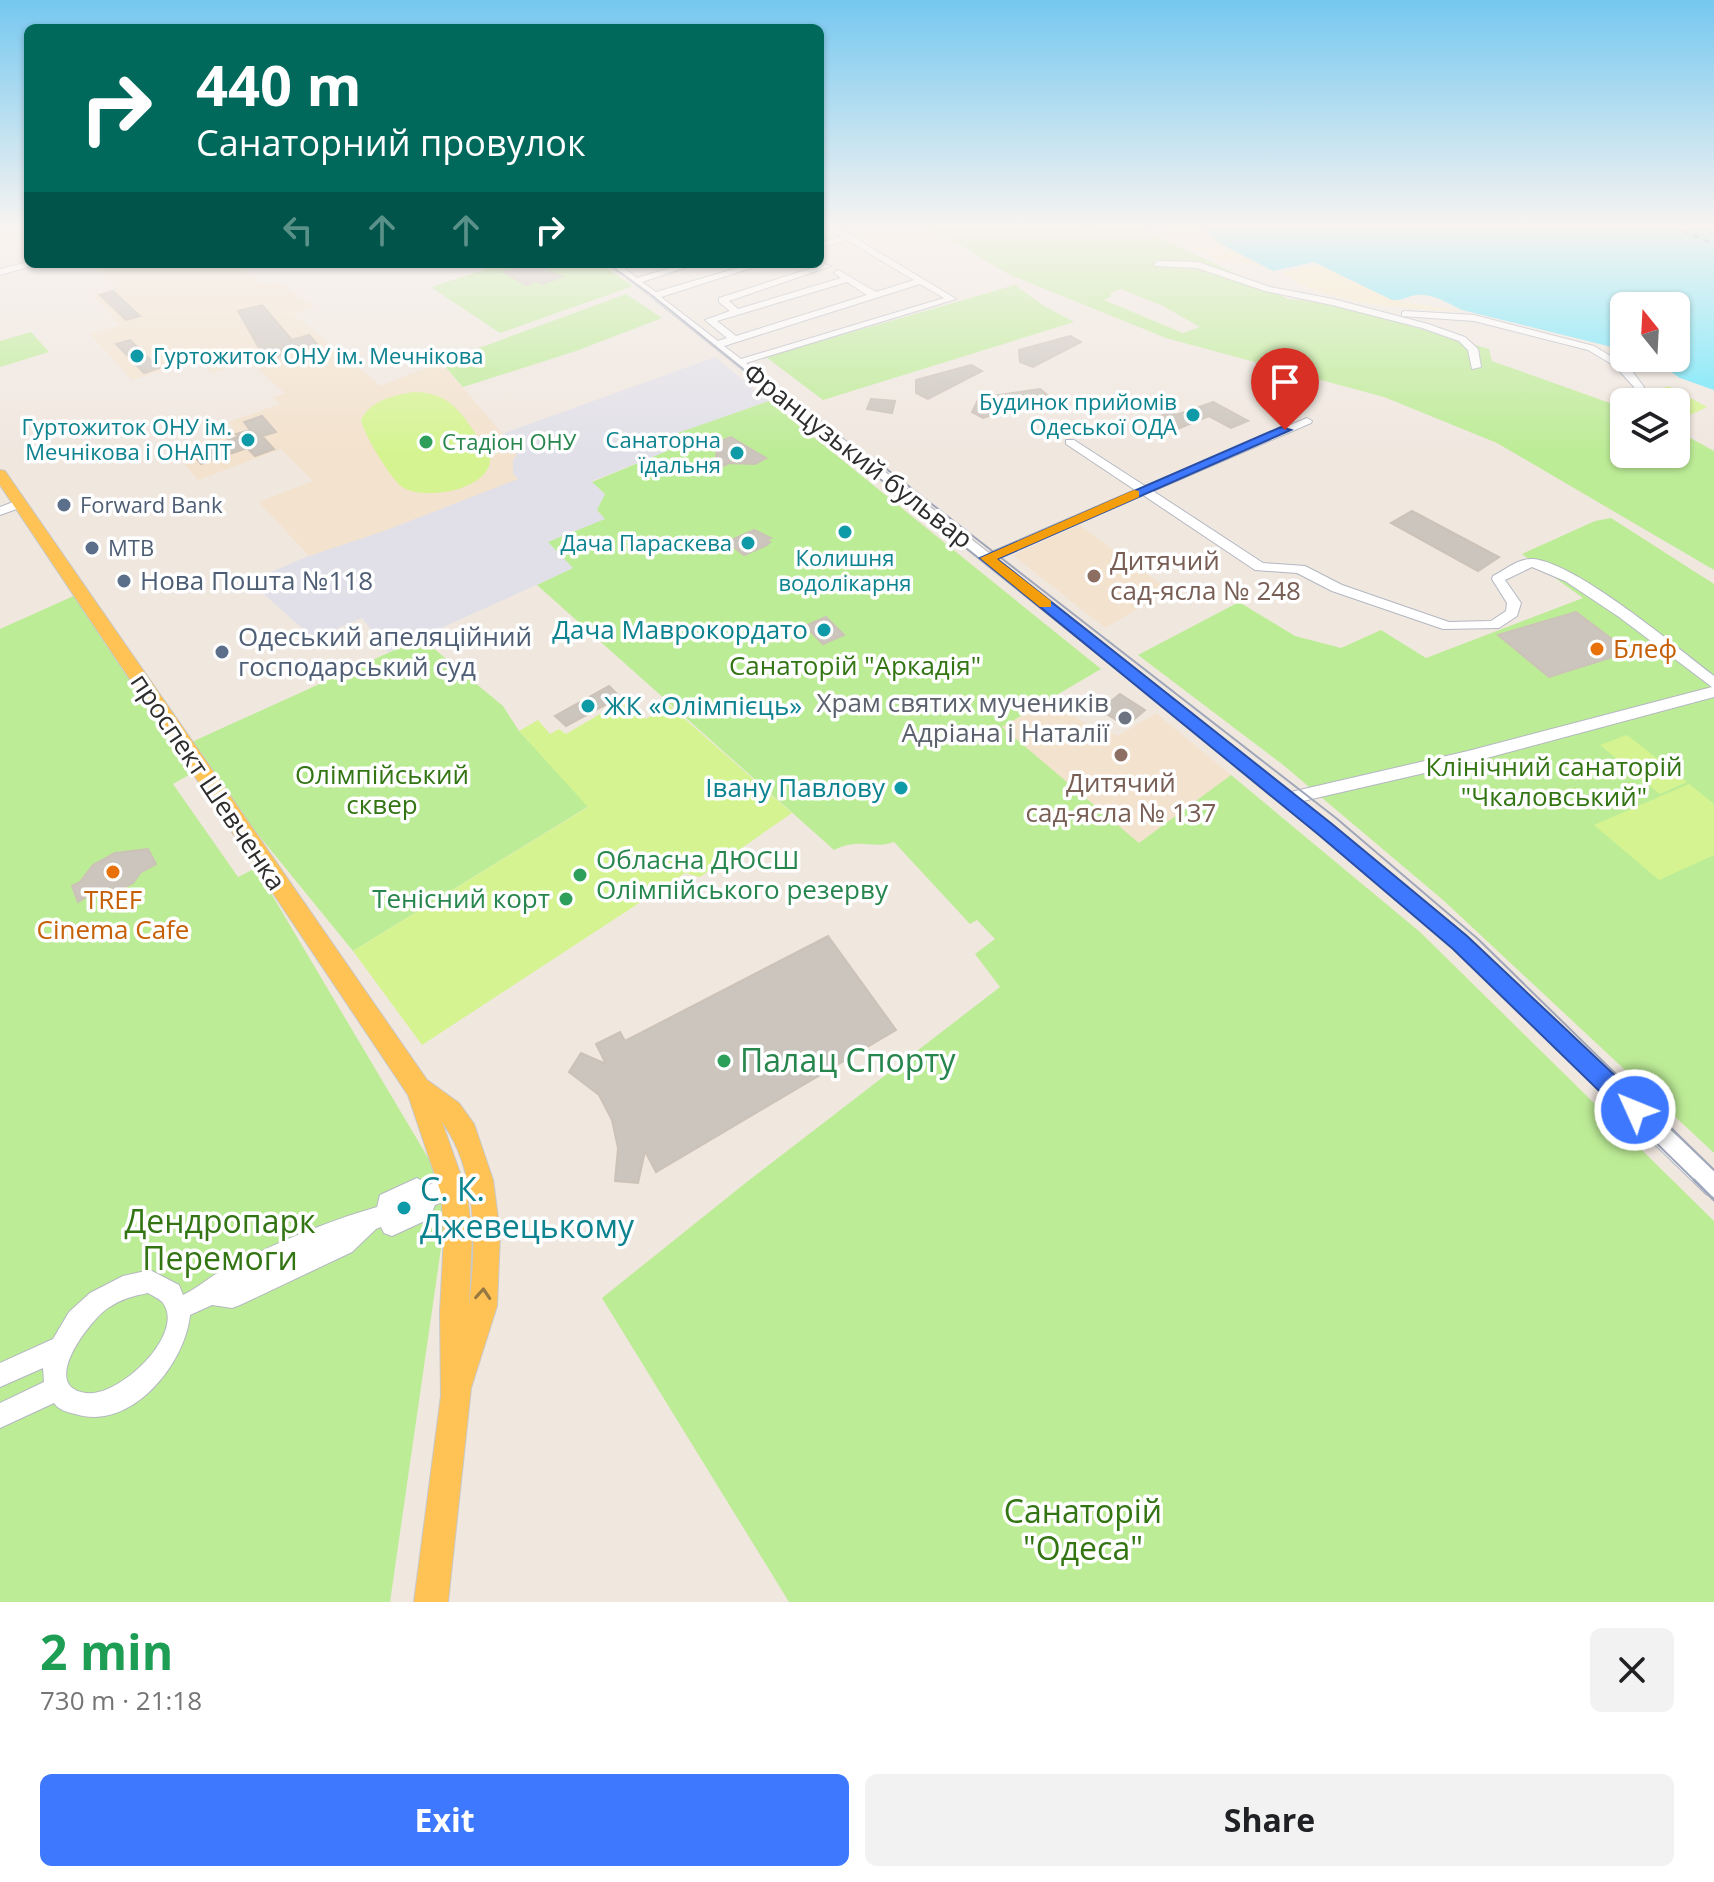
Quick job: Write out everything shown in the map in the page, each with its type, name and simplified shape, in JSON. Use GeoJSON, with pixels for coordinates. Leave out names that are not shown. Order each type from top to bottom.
{"type":"FeatureCollection","features":[{"type":"Feature","properties":{"kind":"main road","name":"проспект Шевченка"},"geometry":{"type":"LineString","coordinates":[[0,474],[418,1089],[454,1193],[458,1236],[454,1312],[456,1396],[431,1602]]}},
{"type":"Feature","properties":{"kind":"street","name":"Французький бульвар"},"geometry":{"type":"LineString","coordinates":[[667,302],[725,343],[740,362],[1287,799],[1460,943],[1714,1186]]}},
{"type":"Feature","properties":{"kind":"street"},"geometry":{"type":"LineString","coordinates":[[724,302],[737,312]]}},
{"type":"Feature","properties":{"kind":"street"},"geometry":{"type":"LineString","coordinates":[[725,343],[733,338],[710,320],[771,302]]}},
{"type":"Feature","properties":{"kind":"street"},"geometry":{"type":"LineString","coordinates":[[725,343],[861,302]]}},
{"type":"Feature","properties":{"kind":"street"},"geometry":{"type":"LineString","coordinates":[[740,362],[942,302]]}},
{"type":"Feature","properties":{"kind":"street"},"geometry":{"type":"LineString","coordinates":[[1325,302],[1391,316],[1462,339],[1473,349],[1476,367]]}},
{"type":"Feature","properties":{"kind":"street"},"geometry":{"type":"LineString","coordinates":[[1391,316],[1474,318],[1591,348],[1608,357],[1638,383],[1638,388]]}},
{"type":"Feature","properties":{"kind":"street"},"geometry":{"type":"LineString","coordinates":[[987,558],[1307,421]]}},
{"type":"Feature","properties":{"kind":"street"},"geometry":{"type":"LineString","coordinates":[[1070,442],[1260,567],[1300,569],[1337,588],[1437,624],[1484,628],[1504,620],[1514,608],[1514,603],[1498,579],[1525,564],[1540,564],[1617,610],[1714,683]]}},
{"type":"Feature","properties":{"kind":"street"},"geometry":{"type":"LineString","coordinates":[[0,511],[21,503]]}},
{"type":"Feature","properties":{"kind":"street"},"geometry":{"type":"LineString","coordinates":[[1287,799],[1468,757],[1714,692]]}},
{"type":"Feature","properties":{"kind":"street"},"geometry":{"type":"LineString","coordinates":[[178,1309],[211,1294],[232,1297],[344,1244],[378,1218],[392,1225],[421,1211],[433,1194]]}},
{"type":"Feature","properties":{"kind":"street"},"geometry":{"type":"LineString","coordinates":[[150,1281],[164,1286],[173,1295],[178,1309],[174,1341],[165,1357],[153,1373],[131,1392],[107,1404],[91,1407],[78,1406],[66,1399],[58,1388],[55,1363],[75,1321],[92,1303],[113,1289],[133,1282],[150,1281]]}},
{"type":"Feature","properties":{"kind":"street"},"geometry":{"type":"LineString","coordinates":[[0,1375],[60,1348]]}},
{"type":"Feature","properties":{"kind":"street"},"geometry":{"type":"LineString","coordinates":[[0,1416],[58,1388]]}},
{"type":"Feature","properties":{"kind":"shaded area"},"geometry":{"type":"Polygon","coordinates":[[[98,302],[307,302],[314,307],[293,314],[381,386],[441,362],[518,452],[513,460],[513,474],[518,479],[384,531],[309,556],[259,502],[313,481],[281,449],[198,480],[173,451],[234,430],[228,422],[280,404],[273,397],[285,393],[249,361],[212,373],[198,359],[132,380],[90,334],[120,325],[98,302]]]}},
{"type":"Feature","properties":{"kind":"shaded area"},"geometry":{"type":"Polygon","coordinates":[[[715,357],[769,401],[659,440],[672,449],[592,481],[605,494],[605,519],[591,526],[574,568],[388,652],[362,618],[309,640],[302,628],[249,581],[517,479],[513,474],[513,460],[518,452],[502,434],[715,357]]]}},
{"type":"Feature","properties":{"kind":"shaded area","name":"Дитячий сад-ясла № 248"},"geometry":{"type":"Polygon","coordinates":[[[1079,525],[1162,585],[1152,600],[1105,628],[1013,555],[1079,525]]]}},
{"type":"Feature","properties":{"kind":"shaded area","name":"Дитячий сад-ясла № 137"},"geometry":{"type":"Polygon","coordinates":[[[1051,698],[1081,721],[1118,736],[1156,713],[1231,775],[1139,843],[1002,727],[1051,698]]]}},
{"type":"Feature","properties":{"kind":"green space"},"geometry":{"type":"Polygon","coordinates":[[[453,302],[588,302],[500,333],[453,302]]]}},
{"type":"Feature","properties":{"kind":"green space"},"geometry":{"type":"Polygon","coordinates":[[[605,302],[638,302],[662,318],[576,351],[463,387],[441,362],[605,302]]]}},
{"type":"Feature","properties":{"kind":"green space"},"geometry":{"type":"Polygon","coordinates":[[[957,302],[1038,302],[1074,322],[823,400],[766,357],[957,302]]]}},
{"type":"Feature","properties":{"kind":"green space"},"geometry":{"type":"Polygon","coordinates":[[[1077,302],[1108,302],[1183,333],[1200,327],[1153,302],[1335,304],[1489,349],[1492,361],[1610,403],[1610,468],[1690,468],[1690,438],[1714,451],[1714,570],[1497,443],[1384,397],[1166,338],[1077,302]]]}},
{"type":"Feature","properties":{"kind":"green space"},"geometry":{"type":"Polygon","coordinates":[[[31,332],[49,352],[0,367],[0,341],[31,332]]]}},
{"type":"Feature","properties":{"kind":"green space","name":"Стадіон ОНУ"},"geometry":{"type":"Polygon","coordinates":[[[414,392],[429,393],[451,404],[490,455],[489,467],[471,484],[428,493],[404,488],[392,477],[372,446],[361,420],[365,413],[391,397],[414,392]]]}},
{"type":"Feature","properties":{"kind":"green space"},"geometry":{"type":"Polygon","coordinates":[[[1690,398],[1707,407],[1690,415],[1690,398]]]}},
{"type":"Feature","properties":{"kind":"green space"},"geometry":{"type":"Polygon","coordinates":[[[769,401],[1101,669],[1002,727],[1139,843],[1231,775],[1420,932],[1714,1221],[1714,1602],[789,1602],[602,1298],[1000,987],[975,954],[995,939],[977,920],[970,924],[894,842],[852,844],[834,850],[537,585],[573,568],[548,542],[605,519],[597,510],[605,494],[592,482],[672,449],[658,440],[769,401]]]}},
{"type":"Feature","properties":{"kind":"green space","name":"Клінічний санаторій \"Чкаловський\""},"geometry":{"type":"Polygon","coordinates":[[[1611,518],[1714,584],[1714,1153],[1443,900],[1282,764],[1138,655],[1239,602],[1295,636],[1341,648],[1381,630],[1426,658],[1583,598],[1522,554],[1595,521],[1611,518]]]}},
{"type":"Feature","properties":{"kind":"green space","name":"Дендропарк Перемоги"},"geometry":{"type":"Polygon","coordinates":[[[78,594],[196,771],[173,784],[238,877],[256,868],[449,1193],[390,1602],[0,1602],[0,629],[78,594]]]}},
{"type":"Feature","properties":{"kind":"green space","name":"Олімпійський сквер"},"geometry":{"type":"Polygon","coordinates":[[[421,638],[503,706],[519,731],[589,806],[353,951],[185,745],[421,638]]]}},
{"type":"Feature","properties":{"kind":"green space","name":"Обласна ДЮСШ Олімпійського резерву"},"geometry":{"type":"Polygon","coordinates":[[[624,700],[646,719],[669,705],[792,813],[700,877],[685,873],[422,1045],[353,951],[588,807],[519,731],[538,720],[550,734],[559,729],[566,734],[624,700]]]}},
{"type":"Feature","properties":{"kind":"green space"},"geometry":{"type":"Polygon","coordinates":[[[1627,735],[1687,782],[1660,794],[1600,745],[1627,735]]]}},
{"type":"Feature","properties":{"kind":"green space"},"geometry":{"type":"Polygon","coordinates":[[[1689,784],[1714,804],[1714,855],[1659,880],[1594,825],[1689,784]]]}},
{"type":"Feature","properties":{"kind":"sand"},"geometry":{"type":"Polygon","coordinates":[[[1360,302],[1403,302],[1460,311],[1417,309],[1360,302]]]}},
{"type":"Feature","properties":{"kind":"water"},"geometry":{"type":"Polygon","coordinates":[[[1446,302],[1610,302],[1610,347],[1462,310],[1446,302]]]}},
{"type":"Feature","properties":{"kind":"water"},"geometry":{"type":"Polygon","coordinates":[[[1690,302],[1714,302],[1714,390],[1671,372],[1690,372],[1690,302]]]}},
{"type":"Feature","properties":{"kind":"building","name":"Гуртожиток ОНУ ім. Мечнікова"},"geometry":{"type":"Polygon","coordinates":[[[107,302],[125,302],[140,316],[126,320],[107,302]]]}},
{"type":"Feature","properties":{"kind":"building"},"geometry":{"type":"Polygon","coordinates":[[[262,305],[292,340],[309,335],[318,345],[266,360],[238,311],[262,305]]]}},
{"type":"Feature","properties":{"kind":"building"},"geometry":{"type":"Polygon","coordinates":[[[1070,336],[1081,342],[1033,367],[1020,362],[1019,350],[1070,336]]]}},
{"type":"Feature","properties":{"kind":"building","name":"Гуртожиток ОНУ ім. Мечнікова"},"geometry":{"type":"Polygon","coordinates":[[[130,340],[159,368],[144,373],[116,344],[130,340]]]}},
{"type":"Feature","properties":{"kind":"building"},"geometry":{"type":"Polygon","coordinates":[[[971,365],[982,371],[928,399],[916,393],[916,380],[971,365]]]}},
{"type":"Feature","properties":{"kind":"building"},"geometry":{"type":"Polygon","coordinates":[[[1040,389],[1050,397],[983,418],[972,412],[979,398],[1040,389]]]}},
{"type":"Feature","properties":{"kind":"building"},"geometry":{"type":"Polygon","coordinates":[[[871,399],[895,401],[892,413],[867,409],[871,399]]]}},
{"type":"Feature","properties":{"kind":"building","name":"Будинок прийомів Одеської ОДА"},"geometry":{"type":"Polygon","coordinates":[[[1213,402],[1248,421],[1231,428],[1209,416],[1168,433],[1154,424],[1164,420],[1158,417],[1170,412],[1176,415],[1213,402]]]}},
{"type":"Feature","properties":{"kind":"building","name":"Гуртожиток ОНУ ім. Мечнікова і ОНАПТ"},"geometry":{"type":"Polygon","coordinates":[[[262,416],[276,432],[262,436],[274,449],[255,456],[247,448],[201,464],[191,452],[238,437],[236,434],[250,430],[244,422],[262,416]]]}},
{"type":"Feature","properties":{"kind":"building","name":"Санаторна їдальня"},"geometry":{"type":"Polygon","coordinates":[[[731,437],[766,458],[755,464],[729,463],[715,470],[706,463],[716,458],[718,442],[731,437]]]}},
{"type":"Feature","properties":{"kind":"building"},"geometry":{"type":"Polygon","coordinates":[[[1412,511],[1499,557],[1478,571],[1391,523],[1412,511]]]}},
{"type":"Feature","properties":{"kind":"building","name":"Дача Параскева"},"geometry":{"type":"Polygon","coordinates":[[[754,530],[771,538],[767,540],[770,542],[744,555],[727,542],[754,530]]]}},
{"type":"Feature","properties":{"kind":"building"},"geometry":{"type":"Polygon","coordinates":[[[1576,612],[1629,652],[1549,677],[1498,635],[1576,612]]]}},
{"type":"Feature","properties":{"kind":"building","name":"Дача Маврокордато"},"geometry":{"type":"Polygon","coordinates":[[[826,617],[844,635],[823,644],[805,626],[826,617]]]}},
{"type":"Feature","properties":{"kind":"building","name":"ЖК «Олімпієць»"},"geometry":{"type":"Polygon","coordinates":[[[609,686],[620,697],[566,726],[555,716],[609,686]]]}},
{"type":"Feature","properties":{"kind":"building","name":"Храм святих мучеників Адріана і Наталії"},"geometry":{"type":"Polygon","coordinates":[[[1120,694],[1145,710],[1126,726],[1100,710],[1120,694]]]}},
{"type":"Feature","properties":{"kind":"building","name":"TREF Cinema Cafe"},"geometry":{"type":"Polygon","coordinates":[[[148,849],[156,864],[141,872],[133,883],[110,895],[88,896],[78,902],[72,886],[80,882],[93,865],[115,853],[148,849]]]}},
{"type":"Feature","properties":{"kind":"building","name":"Палац Спорту"},"geometry":{"type":"Polygon","coordinates":[[[828,936],[896,1030],[656,1172],[645,1151],[638,1183],[615,1181],[618,1148],[612,1120],[599,1095],[569,1072],[581,1053],[606,1064],[596,1044],[620,1032],[625,1041],[828,936]]]}},
{"type":"Feature","properties":{"kind":"tram line"},"geometry":{"type":"LineString","coordinates":[[660,302],[1401,898],[1491,981],[1696,1182]]}},
{"type":"Feature","properties":{"kind":"tram line"},"geometry":{"type":"LineString","coordinates":[[875,460],[1336,818],[1478,939],[1714,1170]]}},
{"type":"Feature","properties":{"kind":"tram line"},"geometry":{"type":"LineString","coordinates":[[1696,1182],[1714,1200]]}},
{"type":"Feature","properties":{"kind":"slow traffic"},"geometry":{"type":"LineString","coordinates":[[1046,604],[987,558],[1134,494]]}},
{"type":"Feature","properties":{"kind":"place","name":"Гуртожиток ОНУ ім. Мечнікова"},"geometry":{"type":"Point","coordinates":[137,356]}},
{"type":"Feature","properties":{"kind":"place","name":"Будинок прийомів Одеської ОДА"},"geometry":{"type":"Point","coordinates":[1193,415]}},
{"type":"Feature","properties":{"kind":"place","name":"Гуртожиток ОНУ ім. Мечнікова і ОНАПТ"},"geometry":{"type":"Point","coordinates":[248,440]}},
{"type":"Feature","properties":{"kind":"place","name":"Стадіон ОНУ"},"geometry":{"type":"Point","coordinates":[426,442]}},
{"type":"Feature","properties":{"kind":"place","name":"Санаторна їдальня"},"geometry":{"type":"Point","coordinates":[737,453]}},
{"type":"Feature","properties":{"kind":"place","name":"Forward Bank"},"geometry":{"type":"Point","coordinates":[64,505]}},
{"type":"Feature","properties":{"kind":"place","name":"Колишня водолікарня"},"geometry":{"type":"Point","coordinates":[845,532]}},
{"type":"Feature","properties":{"kind":"place","name":"Дача Параскева"},"geometry":{"type":"Point","coordinates":[748,543]}},
{"type":"Feature","properties":{"kind":"place","name":"МТВ"},"geometry":{"type":"Point","coordinates":[92,548]}},
{"type":"Feature","properties":{"kind":"place","name":"Дитячий сад-ясла № 248"},"geometry":{"type":"Point","coordinates":[1094,576]}},
{"type":"Feature","properties":{"kind":"place","name":"Нова Пошта №118"},"geometry":{"type":"Point","coordinates":[124,581]}},
{"type":"Feature","properties":{"kind":"place","name":"Дача Маврокордато"},"geometry":{"type":"Point","coordinates":[824,630]}},
{"type":"Feature","properties":{"kind":"place","name":"Блеф"},"geometry":{"type":"Point","coordinates":[1597,649]}},
{"type":"Feature","properties":{"kind":"place","name":"Одеський апеляційний господарський суд"},"geometry":{"type":"Point","coordinates":[222,652]}},
{"type":"Feature","properties":{"kind":"place","name":"ЖК «Олімпієць»"},"geometry":{"type":"Point","coordinates":[588,706]}},
{"type":"Feature","properties":{"kind":"place","name":"Храм святих мучеників Адріана і Наталії"},"geometry":{"type":"Point","coordinates":[1125,718]}},
{"type":"Feature","properties":{"kind":"place","name":"Дитячий сад-ясла № 137"},"geometry":{"type":"Point","coordinates":[1121,755]}},
{"type":"Feature","properties":{"kind":"place","name":"Івану Павлову"},"geometry":{"type":"Point","coordinates":[901,788]}},
{"type":"Feature","properties":{"kind":"place","name":"TREF Cinema Cafe"},"geometry":{"type":"Point","coordinates":[113,872]}},
{"type":"Feature","properties":{"kind":"place","name":"Обласна ДЮСШ Олімпійського резерву"},"geometry":{"type":"Point","coordinates":[580,875]}},
{"type":"Feature","properties":{"kind":"place","name":"Тенісний корт"},"geometry":{"type":"Point","coordinates":[566,899]}},
{"type":"Feature","properties":{"kind":"place","name":"Палац Спорту"},"geometry":{"type":"Point","coordinates":[724,1061]}},
{"type":"Feature","properties":{"kind":"place","name":"С. К. Джевецькому"},"geometry":{"type":"Point","coordinates":[404,1208]}},
{"type":"Feature","properties":{"kind":"route"},"geometry":{"type":"LineString","coordinates":[[1285,430],[987,558],[1326,829],[1460,943],[1635,1110]]}},
{"type":"Feature","properties":{"kind":"park label","name":"Санаторій \"Аркадія\""},"geometry":{"type":"Point","coordinates":[855,666]}},
{"type":"Feature","properties":{"kind":"park label","name":"Санаторій \"Одеса\""},"geometry":{"type":"Point","coordinates":[1083,1530]}}]}
